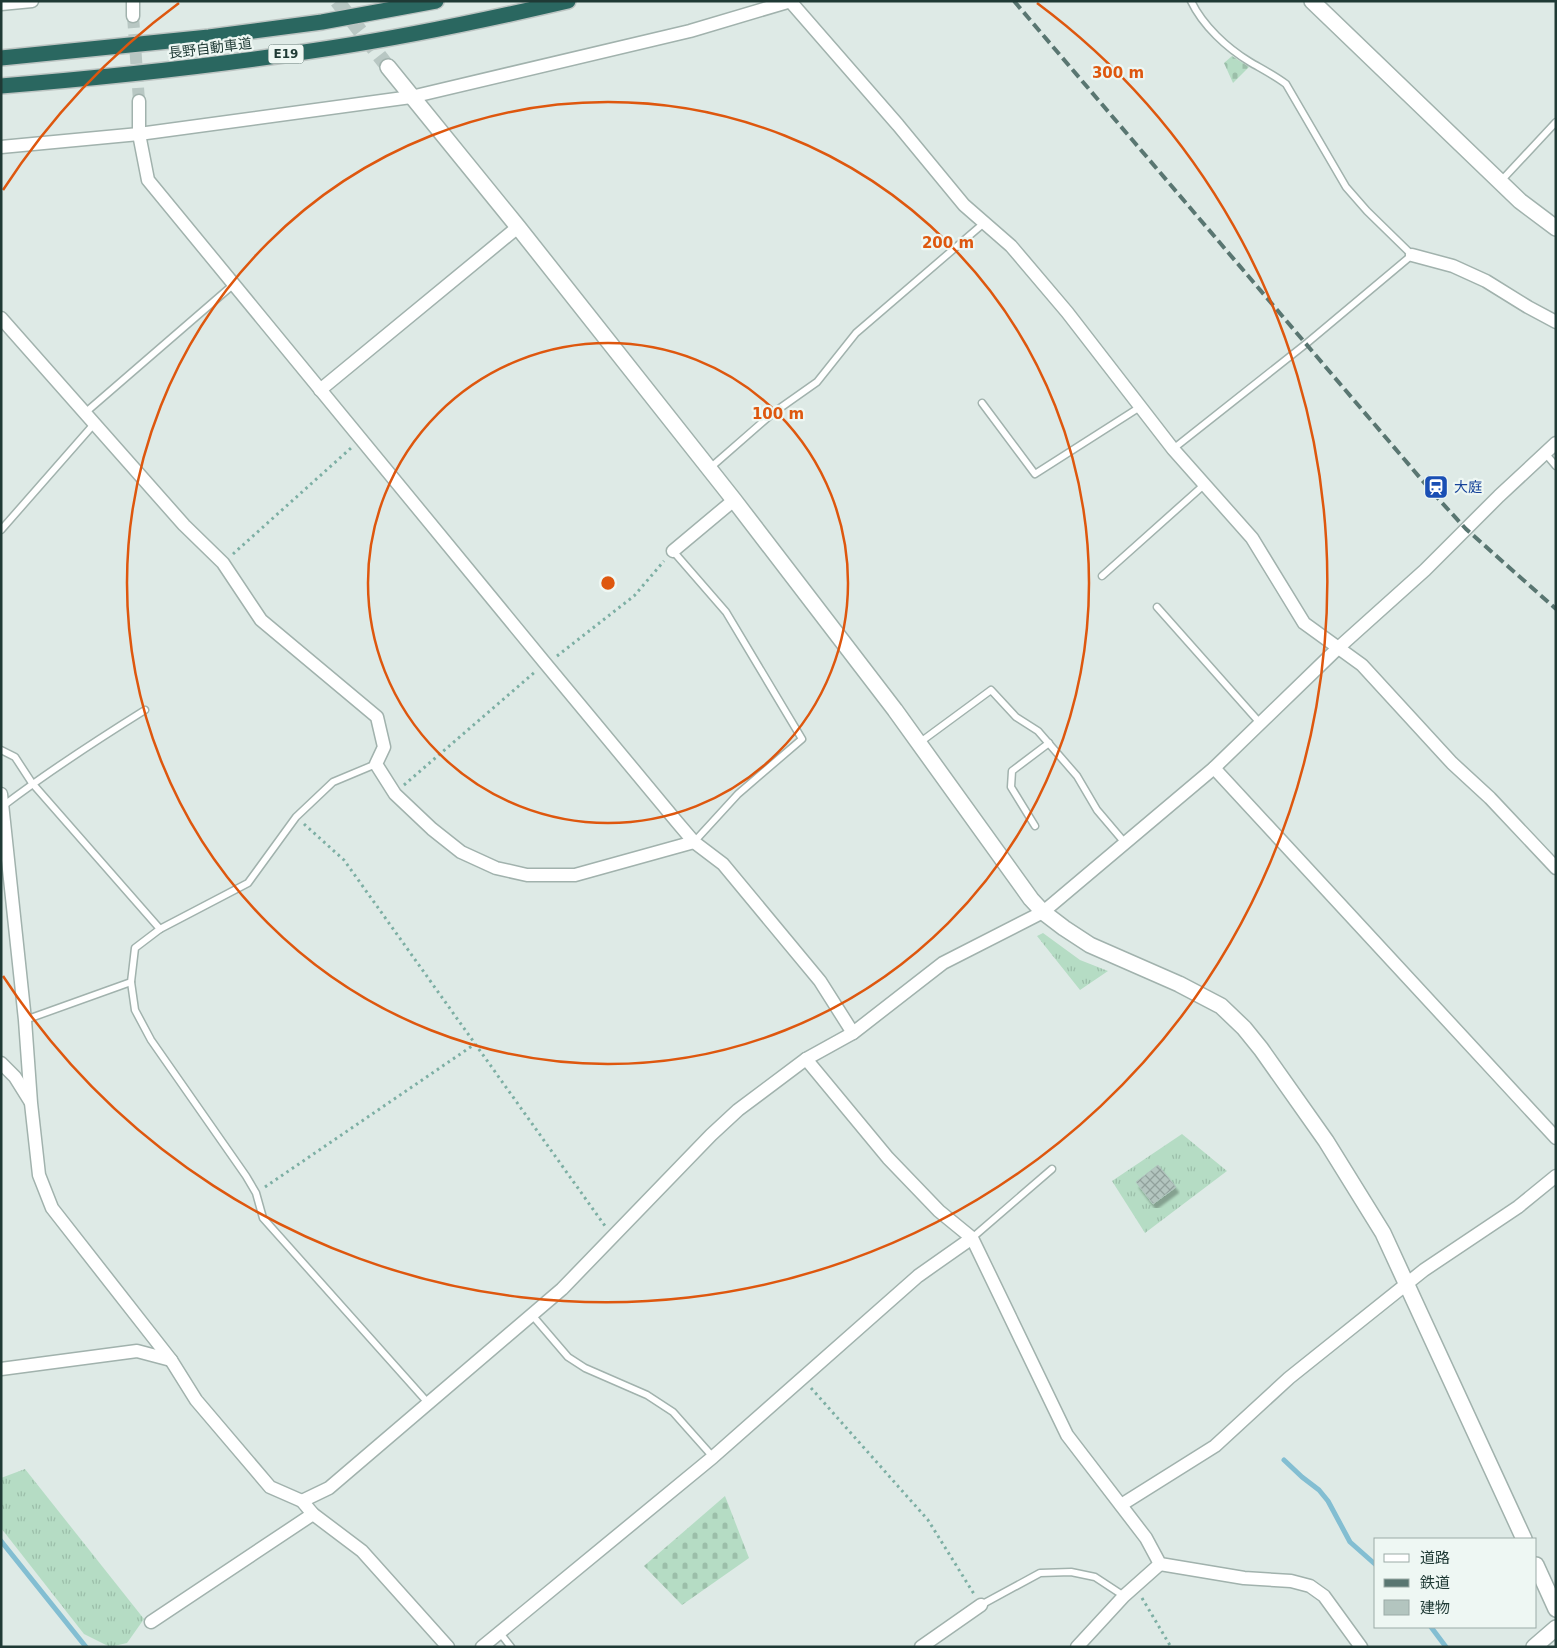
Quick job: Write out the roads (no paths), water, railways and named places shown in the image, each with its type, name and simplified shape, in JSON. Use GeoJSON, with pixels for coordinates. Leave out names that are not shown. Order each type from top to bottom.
{"type":"FeatureCollection","features":[{"type":"Feature","properties":{"kind":"highway","name":"長野自動車道"},"geometry":{"type":"LineString","coordinates":[[1,58],[210,37],[322,22],[436,1]]}},
{"type":"Feature","properties":{"kind":"highway","name":"長野自動車道"},"geometry":{"type":"LineString","coordinates":[[1,86],[216,64],[332,48],[486,20],[568,1]]}},
{"type":"Feature","properties":{"kind":"street"},"geometry":{"type":"LineString","coordinates":[[7,3],[32,1]]}},
{"type":"Feature","properties":{"kind":"street"},"geometry":{"type":"LineString","coordinates":[[133,1],[133,16]]}},
{"type":"Feature","properties":{"kind":"street"},"geometry":{"type":"LineString","coordinates":[[1,147],[140,134],[411,97],[690,31],[790,1],[898,125],[964,205],[1011,246],[1067,312],[1173,448],[1252,538],[1304,623],[1362,665],[1452,763],[1490,798],[1556,868]]}},
{"type":"Feature","properties":{"kind":"street"},"geometry":{"type":"LineString","coordinates":[[1312,1],[1520,201],[1556,228]]}},
{"type":"Feature","properties":{"kind":"street"},"geometry":{"type":"LineString","coordinates":[[388,66],[734,500],[889,702],[1031,899],[1043,912],[1090,945],[1179,984],[1221,1006],[1244,1028],[1326,1141],[1383,1233],[1524,1538]]}},
{"type":"Feature","properties":{"kind":"street"},"geometry":{"type":"LineString","coordinates":[[139,101],[140,134],[148,180],[694,842],[723,864],[814,973],[852,1033]]}},
{"type":"Feature","properties":{"kind":"street"},"geometry":{"type":"LineString","coordinates":[[320,390],[518,227]]}},
{"type":"Feature","properties":{"kind":"street"},"geometry":{"type":"LineString","coordinates":[[1412,255],[1453,266],[1477,277],[1556,322]]}},
{"type":"Feature","properties":{"kind":"street"},"geometry":{"type":"LineString","coordinates":[[1,318],[184,525],[223,563],[261,620],[377,717],[384,747],[376,764],[394,794],[432,829],[461,852],[496,868],[527,875],[575,876],[694,842]]}},
{"type":"Feature","properties":{"kind":"street"},"geometry":{"type":"LineString","coordinates":[[302,1501],[329,1488],[562,1289],[711,1135],[738,1110],[806,1058],[852,1033],[943,963],[1043,912],[1214,768],[1338,649],[1425,570],[1556,443]]}},
{"type":"Feature","properties":{"kind":"street"},"geometry":{"type":"LineString","coordinates":[[673,551],[734,500]]}},
{"type":"Feature","properties":{"kind":"street"},"geometry":{"type":"LineString","coordinates":[[1214,768],[1556,1138]]}},
{"type":"Feature","properties":{"kind":"street"},"geometry":{"type":"LineString","coordinates":[[2,800],[39,1175],[52,1208],[171,1360],[196,1400],[270,1487],[302,1501],[313,1514],[362,1551],[448,1647]]}},
{"type":"Feature","properties":{"kind":"street"},"geometry":{"type":"LineString","coordinates":[[806,1058],[888,1158],[939,1211],[972,1238],[1067,1435],[1146,1538],[1160,1564]]}},
{"type":"Feature","properties":{"kind":"street"},"geometry":{"type":"LineString","coordinates":[[1,1063],[14,1077],[31,1103]]}},
{"type":"Feature","properties":{"kind":"street"},"geometry":{"type":"LineString","coordinates":[[1122,1505],[1215,1446],[1288,1378],[1424,1270],[1518,1207],[1556,1176]]}},
{"type":"Feature","properties":{"kind":"street"},"geometry":{"type":"LineString","coordinates":[[482,1647],[713,1457],[918,1276],[972,1238]]}},
{"type":"Feature","properties":{"kind":"street"},"geometry":{"type":"LineString","coordinates":[[1,1369],[137,1351],[171,1360]]}},
{"type":"Feature","properties":{"kind":"street"},"geometry":{"type":"LineString","coordinates":[[151,1622],[313,1514]]}},
{"type":"Feature","properties":{"kind":"street"},"geometry":{"type":"LineString","coordinates":[[1077,1647],[1134,1586],[1160,1564],[1244,1578],[1291,1581],[1310,1586],[1324,1596],[1361,1647]]}},
{"type":"Feature","properties":{"kind":"street"},"geometry":{"type":"LineString","coordinates":[[1537,1567],[1556,1609]]}},
{"type":"Feature","properties":{"kind":"street"},"geometry":{"type":"LineString","coordinates":[[921,1647],[981,1605]]}},
{"type":"Feature","properties":{"kind":"street"},"geometry":{"type":"LineString","coordinates":[[1534,1647],[1556,1628]]}},
{"type":"Feature","properties":{"kind":"lane"},"geometry":{"type":"LineString","coordinates":[[1173,448],[1307,343],[1412,255],[1367,212],[1346,188],[1286,84],[1226,45],[1208,26],[1191,1]]}},
{"type":"Feature","properties":{"kind":"lane"},"geometry":{"type":"LineString","coordinates":[[1500,182],[1556,122]]}},
{"type":"Feature","properties":{"kind":"lane"},"geometry":{"type":"LineString","coordinates":[[708,469],[774,413],[817,382],[856,333],[984,223]]}},
{"type":"Feature","properties":{"kind":"lane"},"geometry":{"type":"LineString","coordinates":[[86,412],[234,284]]}},
{"type":"Feature","properties":{"kind":"lane"},"geometry":{"type":"LineString","coordinates":[[982,403],[1035,474],[1140,407]]}},
{"type":"Feature","properties":{"kind":"lane"},"geometry":{"type":"LineString","coordinates":[[1,530],[94,424]]}},
{"type":"Feature","properties":{"kind":"lane"},"geometry":{"type":"LineString","coordinates":[[1545,453],[1556,466]]}},
{"type":"Feature","properties":{"kind":"lane"},"geometry":{"type":"LineString","coordinates":[[1102,576],[1205,484]]}},
{"type":"Feature","properties":{"kind":"lane"},"geometry":{"type":"LineString","coordinates":[[673,551],[726,612],[802,739],[738,794],[694,842]]}},
{"type":"Feature","properties":{"kind":"lane"},"geometry":{"type":"LineString","coordinates":[[1157,607],[1260,723]]}},
{"type":"Feature","properties":{"kind":"lane"},"geometry":{"type":"LineString","coordinates":[[919,743],[991,690],[1016,717],[1038,731],[1049,743],[1077,776],[1098,810],[1125,843]]}},
{"type":"Feature","properties":{"kind":"lane"},"geometry":{"type":"LineString","coordinates":[[2,800],[32,783],[145,710]]}},
{"type":"Feature","properties":{"kind":"lane"},"geometry":{"type":"LineString","coordinates":[[1035,826],[1011,786],[1012,771],[1049,743]]}},
{"type":"Feature","properties":{"kind":"lane"},"geometry":{"type":"LineString","coordinates":[[1,750],[15,757],[32,783],[160,929]]}},
{"type":"Feature","properties":{"kind":"lane"},"geometry":{"type":"LineString","coordinates":[[376,764],[333,782],[296,817],[248,884],[160,929],[134,948],[131,982],[135,1010],[150,1040],[246,1176],[256,1194],[263,1218],[429,1404]]}},
{"type":"Feature","properties":{"kind":"lane"},"geometry":{"type":"LineString","coordinates":[[25,1020],[131,982]]}},
{"type":"Feature","properties":{"kind":"lane"},"geometry":{"type":"LineString","coordinates":[[972,1238],[1052,1169]]}},
{"type":"Feature","properties":{"kind":"lane"},"geometry":{"type":"LineString","coordinates":[[532,1315],[568,1357],[585,1368],[647,1395],[673,1412],[713,1457]]}},
{"type":"Feature","properties":{"kind":"lane"},"geometry":{"type":"LineString","coordinates":[[981,1605],[1040,1573],[1071,1572],[1095,1577],[1124,1596]]}},
{"type":"Feature","properties":{"kind":"lane"},"geometry":{"type":"LineString","coordinates":[[500,1633],[511,1647]]}},
{"type":"Feature","properties":{"kind":"waterway"},"geometry":{"type":"LineString","coordinates":[[1284,1460],[1319,1490],[1328,1501],[1350,1542],[1374,1563]]}},
{"type":"Feature","properties":{"kind":"waterway"},"geometry":{"type":"LineString","coordinates":[[1,1541],[86,1647]]}},
{"type":"Feature","properties":{"kind":"waterway"},"geometry":{"type":"LineString","coordinates":[[1432,1628],[1446,1647]]}},
{"type":"Feature","properties":{"kind":"tunnel"},"geometry":{"type":"LineString","coordinates":[[337,1],[388,67]]}},
{"type":"Feature","properties":{"kind":"tunnel"},"geometry":{"type":"LineString","coordinates":[[133,16],[139,101]]}},
{"type":"Feature","properties":{"kind":"railway"},"geometry":{"type":"LineString","coordinates":[[1014,1],[1433,493],[1466,529],[1556,609]]}},
{"type":"Feature","properties":{"kind":"place","name":"大庭"},"geometry":{"type":"Point","coordinates":[1436,487]}}]}
